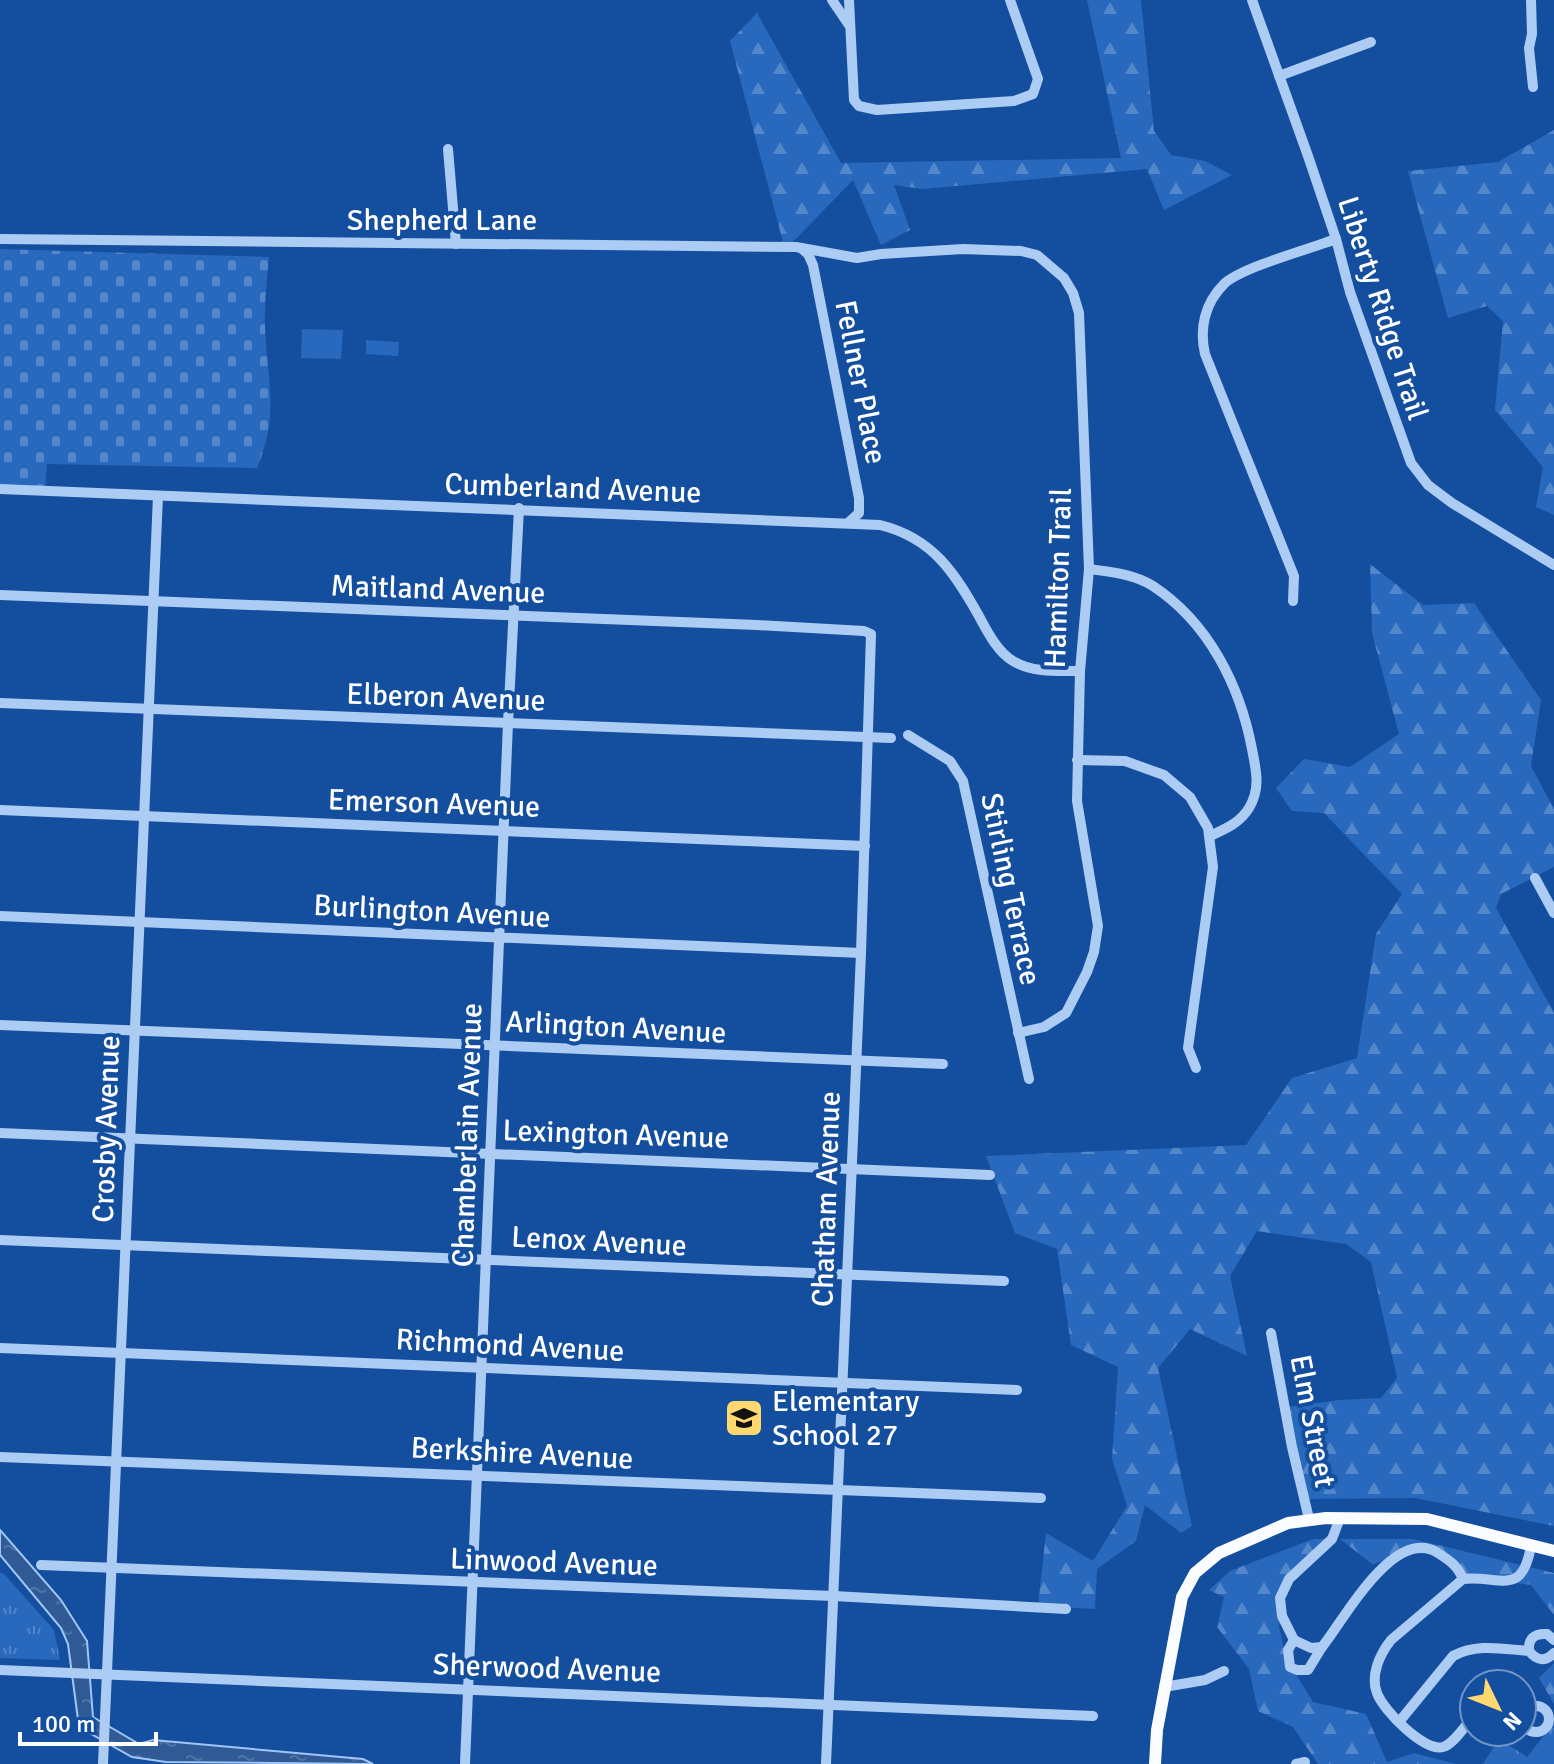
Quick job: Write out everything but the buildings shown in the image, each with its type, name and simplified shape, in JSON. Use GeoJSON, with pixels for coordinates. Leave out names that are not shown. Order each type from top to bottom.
{"type":"FeatureCollection","features":[{"type":"Feature","properties":{"kind":"main road"},"geometry":{"type":"LineString","coordinates":[[1155,1764],[1164,1687],[1182,1597],[1195,1573],[1209,1560],[1238,1543],[1288,1523],[1309,1519],[1427,1519],[1554,1551]]}},
{"type":"Feature","properties":{"kind":"street"},"geometry":{"type":"LineString","coordinates":[[832,0],[850,28]]}},
{"type":"Feature","properties":{"kind":"street"},"geometry":{"type":"LineString","coordinates":[[849,0],[854,100],[867,110],[1014,101],[1033,94],[1038,79],[1010,0]]}},
{"type":"Feature","properties":{"kind":"street","name":"Liberty Ridge Trail"},"geometry":{"type":"LineString","coordinates":[[1252,0],[1411,463],[1428,485],[1452,503],[1553,565]]}},
{"type":"Feature","properties":{"kind":"street"},"geometry":{"type":"LineString","coordinates":[[1531,0],[1532,34],[1529,48],[1533,87]]}},
{"type":"Feature","properties":{"kind":"street"},"geometry":{"type":"LineString","coordinates":[[1279,76],[1371,42]]}},
{"type":"Feature","properties":{"kind":"street"},"geometry":{"type":"LineString","coordinates":[[448,149],[456,244]]}},
{"type":"Feature","properties":{"kind":"street","name":"Shepherd Lane"},"geometry":{"type":"LineString","coordinates":[[0,239],[801,248],[857,258],[881,254]]}},
{"type":"Feature","properties":{"kind":"street"},"geometry":{"type":"LineString","coordinates":[[1293,601],[1294,576],[1205,354],[1201,338],[1203,321],[1226,282],[1241,273],[1336,239]]}},
{"type":"Feature","properties":{"kind":"street","name":"Fellner Place"},"geometry":{"type":"LineString","coordinates":[[801,248],[813,265],[859,498],[859,513],[848,523]]}},
{"type":"Feature","properties":{"kind":"street","name":"Hamilton Trail"},"geometry":{"type":"LineString","coordinates":[[881,254],[963,249],[1021,251],[1037,255],[1064,278],[1079,313],[1089,569],[1080,671],[1078,816],[1098,926],[1087,972],[1066,1013],[1044,1027],[1018,1033]]}},
{"type":"Feature","properties":{"kind":"street","name":"Cumberland Avenue"},"geometry":{"type":"LineString","coordinates":[[0,489],[519,508],[848,523],[893,528],[927,546],[946,565],[995,643],[1014,661],[1039,670],[1080,671]]}},
{"type":"Feature","properties":{"kind":"street","name":"Crosby Avenue"},"geometry":{"type":"LineString","coordinates":[[103,1764],[158,496]]}},
{"type":"Feature","properties":{"kind":"street","name":"Chamberlain Avenue"},"geometry":{"type":"LineString","coordinates":[[465,1764],[519,508]]}},
{"type":"Feature","properties":{"kind":"street"},"geometry":{"type":"LineString","coordinates":[[1089,569],[1129,575],[1158,590],[1193,623],[1231,679],[1244,709],[1258,784],[1244,815],[1228,828],[1210,836]]}},
{"type":"Feature","properties":{"kind":"street","name":"Maitland Avenue"},"geometry":{"type":"LineString","coordinates":[[0,595],[864,631],[872,637]]}},
{"type":"Feature","properties":{"kind":"street","name":"Chatham Avenue"},"geometry":{"type":"LineString","coordinates":[[826,1764],[872,637]]}},
{"type":"Feature","properties":{"kind":"street","name":"Elberon Avenue"},"geometry":{"type":"LineString","coordinates":[[0,703],[891,738]]}},
{"type":"Feature","properties":{"kind":"street","name":"Stirling Terrace"},"geometry":{"type":"LineString","coordinates":[[908,735],[943,755],[963,781],[1029,1079]]}},
{"type":"Feature","properties":{"kind":"street"},"geometry":{"type":"LineString","coordinates":[[1077,760],[1125,761],[1164,775],[1190,797],[1210,836],[1213,867],[1188,1048],[1196,1068]]}},
{"type":"Feature","properties":{"kind":"street","name":"Emerson Avenue"},"geometry":{"type":"LineString","coordinates":[[0,810],[865,846]]}},
{"type":"Feature","properties":{"kind":"street"},"geometry":{"type":"LineString","coordinates":[[1535,878],[1554,913]]}},
{"type":"Feature","properties":{"kind":"street","name":"Burlington Avenue"},"geometry":{"type":"LineString","coordinates":[[0,916],[861,953]]}},
{"type":"Feature","properties":{"kind":"street","name":"Arlington Avenue"},"geometry":{"type":"LineString","coordinates":[[0,1025],[943,1064]]}},
{"type":"Feature","properties":{"kind":"street","name":"Lexington Avenue"},"geometry":{"type":"LineString","coordinates":[[0,1133],[990,1175]]}},
{"type":"Feature","properties":{"kind":"street","name":"Lenox Avenue"},"geometry":{"type":"LineString","coordinates":[[0,1240],[1004,1281]]}},
{"type":"Feature","properties":{"kind":"street","name":"Elm Street"},"geometry":{"type":"LineString","coordinates":[[1271,1333],[1309,1519]]}},
{"type":"Feature","properties":{"kind":"street","name":"Richmond Avenue"},"geometry":{"type":"LineString","coordinates":[[0,1348],[1017,1390]]}},
{"type":"Feature","properties":{"kind":"street","name":"Berkshire Avenue"},"geometry":{"type":"LineString","coordinates":[[0,1457],[1041,1498]]}},
{"type":"Feature","properties":{"kind":"street"},"geometry":{"type":"LineString","coordinates":[[1322,1647],[1311,1648],[1294,1640],[1282,1616],[1281,1591],[1289,1579],[1332,1539],[1340,1518]]}},
{"type":"Feature","properties":{"kind":"street"},"geometry":{"type":"LineString","coordinates":[[1458,1732],[1442,1747],[1431,1746],[1409,1732],[1385,1708],[1376,1691],[1377,1665],[1382,1651],[1407,1623],[1463,1579],[1516,1579],[1528,1567],[1531,1546]]}},
{"type":"Feature","properties":{"kind":"street"},"geometry":{"type":"LineString","coordinates":[[1294,1640],[1288,1656],[1290,1667],[1308,1670],[1371,1580],[1396,1556],[1413,1548],[1430,1548],[1457,1566],[1463,1579]]}},
{"type":"Feature","properties":{"kind":"street","name":"Linwood Avenue"},"geometry":{"type":"LineString","coordinates":[[41,1565],[834,1596],[1066,1609]]}},
{"type":"Feature","properties":{"kind":"street"},"geometry":{"type":"LineString","coordinates":[[1554,1640],[1547,1634],[1539,1633],[1532,1637],[1529,1644],[1534,1658],[1542,1660],[1554,1653]]}},
{"type":"Feature","properties":{"kind":"street"},"geometry":{"type":"LineString","coordinates":[[1399,1722],[1453,1656],[1464,1650],[1487,1647],[1529,1651]]}},
{"type":"Feature","properties":{"kind":"street","name":"Sherwood Avenue"},"geometry":{"type":"LineString","coordinates":[[0,1670],[1093,1716]]}},
{"type":"Feature","properties":{"kind":"street"},"geometry":{"type":"LineString","coordinates":[[1164,1687],[1205,1680],[1224,1671]]}},
{"type":"Feature","properties":{"kind":"green space"},"geometry":{"type":"Polygon","coordinates":[[[1087,0],[1141,0],[1154,131],[1171,155],[1205,161],[1232,175],[1164,210],[1147,169],[922,189],[894,185],[910,230],[881,245],[853,180],[785,250],[730,41],[757,13],[841,163],[1121,158],[1087,0]]]}},
{"type":"Feature","properties":{"kind":"green space"},"geometry":{"type":"Polygon","coordinates":[[[1554,130],[1554,515],[1536,507],[1543,467],[1495,410],[1503,321],[1487,306],[1448,318],[1408,171],[1498,162],[1554,130]]]}},
{"type":"Feature","properties":{"kind":"green space"},"geometry":{"type":"Polygon","coordinates":[[[0,249],[269,257],[265,317],[270,413],[257,468],[47,464],[45,491],[0,488],[0,249]]]}},
{"type":"Feature","properties":{"kind":"green space"},"geometry":{"type":"Polygon","coordinates":[[[302,329],[343,330],[341,359],[301,358],[302,329]]]}},
{"type":"Feature","properties":{"kind":"green space"},"geometry":{"type":"Polygon","coordinates":[[[366,340],[399,342],[398,356],[366,354],[366,340]]]}},
{"type":"Feature","properties":{"kind":"green space"},"geometry":{"type":"Polygon","coordinates":[[[1370,564],[1423,605],[1474,603],[1541,700],[1531,766],[1554,809],[1554,867],[1501,894],[1496,908],[1554,1013],[1554,1526],[1415,1498],[1302,1499],[1280,1408],[1381,1398],[1397,1378],[1371,1262],[1346,1244],[1257,1231],[1230,1276],[1247,1356],[1190,1329],[1158,1368],[1192,1526],[1181,1533],[1145,1505],[1136,1541],[1097,1569],[1095,1609],[1038,1606],[1046,1533],[1093,1561],[1127,1506],[1112,1459],[1118,1367],[1071,1345],[1057,1249],[1015,1233],[986,1156],[1246,1145],[1292,1078],[1357,1058],[1376,934],[1402,894],[1324,813],[1292,811],[1276,788],[1304,759],[1350,767],[1399,734],[1372,633],[1370,564]]]}},
{"type":"Feature","properties":{"kind":"green space"},"geometry":{"type":"Polygon","coordinates":[[[1313,1539],[1332,1539],[1286,1585],[1279,1627],[1286,1658],[1313,1702],[1366,1714],[1387,1762],[1414,1753],[1456,1764],[1318,1764],[1293,1727],[1258,1711],[1249,1669],[1217,1627],[1224,1597],[1209,1590],[1230,1571],[1313,1539]]]}},
{"type":"Feature","properties":{"kind":"green space"},"geometry":{"type":"Polygon","coordinates":[[[1340,1539],[1413,1539],[1554,1573],[1554,1615],[1531,1585],[1471,1577],[1424,1550],[1372,1564],[1340,1539]]]}},
{"type":"Feature","properties":{"kind":"green space"},"geometry":{"type":"Polygon","coordinates":[[[0,1573],[54,1630],[60,1660],[0,1658],[0,1573]]]}},
{"type":"Feature","properties":{"kind":"green space"},"geometry":{"type":"Polygon","coordinates":[[[1554,1663],[1554,1704],[1539,1678],[1554,1663]]]}},
{"type":"Feature","properties":{"kind":"green space"},"geometry":{"type":"Polygon","coordinates":[[[1554,1723],[1554,1764],[1483,1764],[1493,1748],[1513,1748],[1527,1757],[1534,1748],[1538,1748],[1538,1743],[1554,1723]]]}},
{"type":"Feature","properties":{"kind":"water"},"geometry":{"type":"Polygon","coordinates":[[[0,1530],[61,1600],[87,1641],[93,1717],[139,1744],[153,1740],[363,1759],[373,1764],[166,1762],[132,1757],[79,1727],[68,1644],[61,1628],[0,1555],[0,1530]]]}},
{"type":"Feature","properties":{"kind":"place","name":"Elementary School 27"},"geometry":{"type":"Point","coordinates":[744,1418]}}]}
